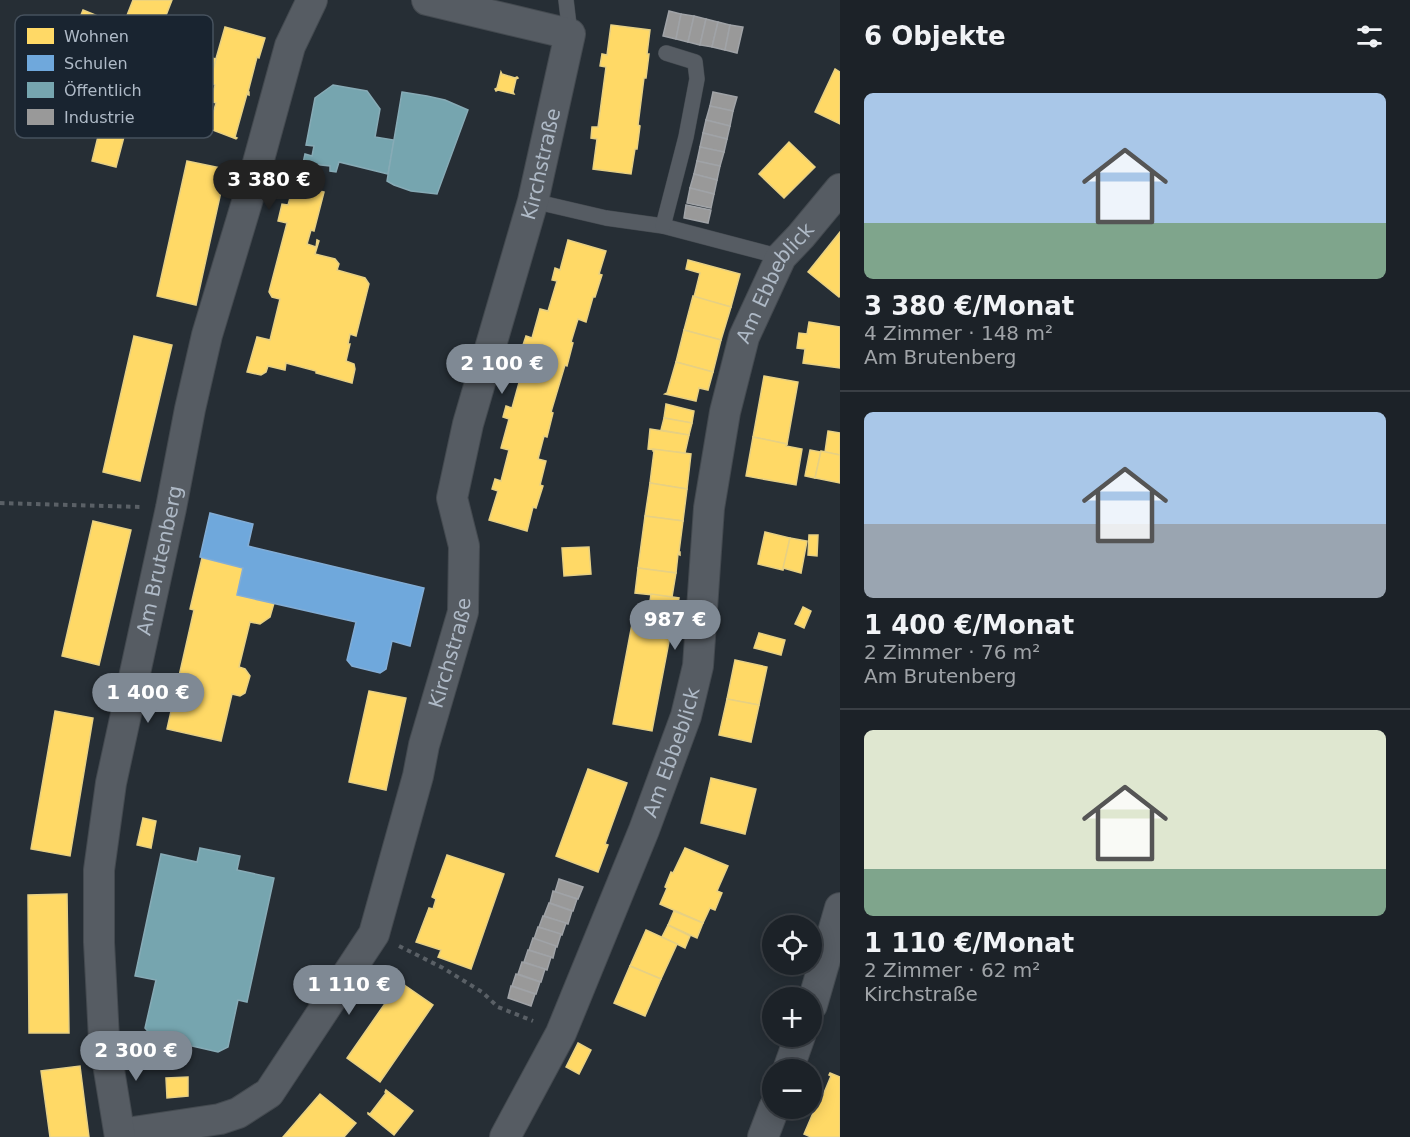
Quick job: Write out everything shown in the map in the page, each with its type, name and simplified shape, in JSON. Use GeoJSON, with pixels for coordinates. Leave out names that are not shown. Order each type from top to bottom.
{"type":"FeatureCollection","features":[{"type":"Feature","properties":{"kind":"street","name":"Am Brutenberg"},"geometry":{"type":"LineString","coordinates":[[120,1135],[104,1039],[99,942],[99,870],[111,783],[207,335],[250,192],[290,46],[312,0]]}},
{"type":"Feature","properties":{"kind":"street"},"geometry":{"type":"LineString","coordinates":[[427,0],[570,34]]}},
{"type":"Feature","properties":{"kind":"street","name":"Kirchstraße"},"geometry":{"type":"LineString","coordinates":[[120,1135],[220,1119],[238,1113],[269,1093],[374,934],[418,776],[424,745],[464,612],[464,546],[452,498],[468,424],[533,201],[570,34]]}},
{"type":"Feature","properties":{"kind":"street","name":"Am Ebbeblick"},"geometry":{"type":"LineString","coordinates":[[505,1137],[561,1033],[645,830],[686,716],[698,666],[709,508],[725,412],[744,337],[781,257],[840,189]]}},
{"type":"Feature","properties":{"kind":"street"},"geometry":{"type":"LineString","coordinates":[[817,987],[840,908]]}},
{"type":"Feature","properties":{"kind":"street"},"geometry":{"type":"LineString","coordinates":[[763,1137],[770,1119]]}},
{"type":"Feature","properties":{"kind":"lane","name":"Kirchstraße"},"geometry":{"type":"LineString","coordinates":[[566,0],[570,34]]}},
{"type":"Feature","properties":{"kind":"lane"},"geometry":{"type":"LineString","coordinates":[[663,226],[686,137],[696,79],[695,62],[666,53]]}},
{"type":"Feature","properties":{"kind":"lane"},"geometry":{"type":"LineString","coordinates":[[533,201],[606,218],[663,226],[781,257]]}},
{"type":"Feature","properties":{"kind":"path"},"geometry":{"type":"LineString","coordinates":[[0,503],[171,508]]}},
{"type":"Feature","properties":{"kind":"path"},"geometry":{"type":"LineString","coordinates":[[374,934],[443,968],[482,992],[498,1007],[561,1033]]}},
{"type":"Feature","properties":{"kind":"building: Wohnen"},"geometry":{"type":"Polygon","coordinates":[[[133,0],[172,0],[166,15],[127,15],[133,0]]]}},
{"type":"Feature","properties":{"kind":"building: Wohnen"},"geometry":{"type":"Polygon","coordinates":[[[83,10],[95,15],[81,15],[83,10]]]}},
{"type":"Feature","properties":{"kind":"building: Wohnen"},"geometry":{"type":"Polygon","coordinates":[[[611,25],[650,30],[637,149],[635,149],[631,174],[593,169],[597,139],[591,138],[592,127],[598,127],[606,67],[600,66],[602,54],[607,55],[611,25]]]}},
{"type":"Feature","properties":{"kind":"building: Wohnen"},"geometry":{"type":"Polygon","coordinates":[[[225,27],[265,38],[259,58],[257,57],[236,139],[213,130],[213,113],[216,103],[213,102],[215,85],[213,84],[213,69],[225,27]]]}},
{"type":"Feature","properties":{"kind":"building: Wohnen"},"geometry":{"type":"Polygon","coordinates":[[[835,69],[840,72],[840,124],[815,112],[835,69]]]}},
{"type":"Feature","properties":{"kind":"building: Wohnen"},"geometry":{"type":"Polygon","coordinates":[[[501,72],[518,78],[514,94],[496,91],[501,72]]]}},
{"type":"Feature","properties":{"kind":"building: Wohnen"},"geometry":{"type":"Polygon","coordinates":[[[98,138],[124,138],[116,167],[92,161],[98,138]]]}},
{"type":"Feature","properties":{"kind":"building: Wohnen"},"geometry":{"type":"Polygon","coordinates":[[[789,142],[815,167],[784,198],[759,174],[789,142]]]}},
{"type":"Feature","properties":{"kind":"building: Wohnen"},"geometry":{"type":"Polygon","coordinates":[[[187,161],[226,169],[196,305],[157,296],[187,161]]]}},
{"type":"Feature","properties":{"kind":"building: Wohnen"},"geometry":{"type":"Polygon","coordinates":[[[294,184],[324,192],[314,231],[311,230],[307,244],[316,247],[317,240],[319,241],[315,254],[335,259],[339,264],[337,270],[365,278],[369,284],[356,336],[350,334],[348,344],[350,344],[346,361],[354,364],[355,369],[352,383],[286,363],[285,370],[268,366],[266,372],[261,375],[247,372],[257,337],[270,340],[280,299],[272,297],[269,292],[287,223],[278,221],[282,204],[288,205],[294,184]]]}},
{"type":"Feature","properties":{"kind":"building: Wohnen"},"geometry":{"type":"Polygon","coordinates":[[[840,232],[840,296],[839,297],[808,272],[840,232]]]}},
{"type":"Feature","properties":{"kind":"building: Wohnen"},"geometry":{"type":"Polygon","coordinates":[[[568,240],[606,251],[599,274],[602,275],[586,322],[578,319],[567,366],[565,365],[551,412],[553,413],[547,437],[544,436],[538,459],[546,461],[540,485],[543,486],[536,508],[533,507],[527,531],[489,520],[498,491],[492,489],[495,479],[501,481],[509,450],[501,448],[509,419],[503,417],[506,406],[512,408],[528,350],[522,348],[526,336],[532,338],[540,309],[548,311],[557,281],[552,280],[555,268],[560,270],[568,240]]]}},
{"type":"Feature","properties":{"kind":"building: Wohnen"},"geometry":{"type":"Polygon","coordinates":[[[688,260],[740,274],[731,307],[694,297],[700,273],[686,269],[688,260]]]}},
{"type":"Feature","properties":{"kind":"building: Wohnen"},"geometry":{"type":"Polygon","coordinates":[[[693,296],[731,307],[721,340],[684,330],[693,296]]]}},
{"type":"Feature","properties":{"kind":"building: Wohnen"},"geometry":{"type":"Polygon","coordinates":[[[809,322],[840,327],[840,368],[803,363],[805,349],[797,348],[799,333],[807,334],[809,322]]]}},
{"type":"Feature","properties":{"kind":"building: Wohnen"},"geometry":{"type":"Polygon","coordinates":[[[684,330],[721,340],[713,372],[676,362],[684,330]]]}},
{"type":"Feature","properties":{"kind":"building: Wohnen"},"geometry":{"type":"Polygon","coordinates":[[[134,336],[172,345],[140,481],[103,472],[134,336]]]}},
{"type":"Feature","properties":{"kind":"building: Wohnen"},"geometry":{"type":"Polygon","coordinates":[[[676,362],[713,372],[708,390],[699,388],[696,401],[665,394],[676,362]]]}},
{"type":"Feature","properties":{"kind":"building: Wohnen"},"geometry":{"type":"Polygon","coordinates":[[[764,376],[798,382],[787,444],[753,437],[764,376]]]}},
{"type":"Feature","properties":{"kind":"building: Wohnen"},"geometry":{"type":"Polygon","coordinates":[[[666,404],[694,411],[692,423],[664,418],[666,404]]]}},
{"type":"Feature","properties":{"kind":"building: Wohnen"},"geometry":{"type":"Polygon","coordinates":[[[664,418],[692,423],[689,435],[661,430],[664,418]]]}},
{"type":"Feature","properties":{"kind":"building: Wohnen"},"geometry":{"type":"Polygon","coordinates":[[[650,429],[689,435],[685,453],[648,449],[650,429]]]}},
{"type":"Feature","properties":{"kind":"building: Wohnen"},"geometry":{"type":"Polygon","coordinates":[[[828,431],[840,433],[840,455],[825,452],[828,431]]]}},
{"type":"Feature","properties":{"kind":"building: Wohnen"},"geometry":{"type":"Polygon","coordinates":[[[753,437],[802,449],[796,485],[746,476],[753,437]]]}},
{"type":"Feature","properties":{"kind":"building: Wohnen"},"geometry":{"type":"Polygon","coordinates":[[[653,449],[691,454],[687,489],[650,483],[653,449]]]}},
{"type":"Feature","properties":{"kind":"building: Wohnen"},"geometry":{"type":"Polygon","coordinates":[[[810,450],[821,452],[815,478],[805,476],[810,450]]]}},
{"type":"Feature","properties":{"kind":"building: Wohnen"},"geometry":{"type":"Polygon","coordinates":[[[821,451],[840,455],[840,483],[815,478],[821,451]]]}},
{"type":"Feature","properties":{"kind":"building: Wohnen"},"geometry":{"type":"Polygon","coordinates":[[[650,483],[687,489],[683,521],[645,516],[650,483]]]}},
{"type":"Feature","properties":{"kind":"building: Wohnen"},"geometry":{"type":"Polygon","coordinates":[[[645,516],[683,521],[676,573],[638,568],[645,516]]]}},
{"type":"Feature","properties":{"kind":"building: Wohnen"},"geometry":{"type":"Polygon","coordinates":[[[93,521],[131,530],[99,665],[62,656],[93,521]]]}},
{"type":"Feature","properties":{"kind":"building: Wohnen"},"geometry":{"type":"Polygon","coordinates":[[[765,532],[790,538],[783,570],[758,564],[765,532]]]}},
{"type":"Feature","properties":{"kind":"building: Wohnen"},"geometry":{"type":"Polygon","coordinates":[[[809,535],[818,535],[817,556],[808,555],[809,535]]]}},
{"type":"Feature","properties":{"kind":"building: Wohnen"},"geometry":{"type":"Polygon","coordinates":[[[790,538],[807,541],[801,573],[783,568],[790,538]]]}},
{"type":"Feature","properties":{"kind":"building: Wohnen"},"geometry":{"type":"Polygon","coordinates":[[[589,547],[591,574],[564,576],[562,548],[589,547]]]}},
{"type":"Feature","properties":{"kind":"building: Wohnen"},"geometry":{"type":"Polygon","coordinates":[[[202,558],[243,568],[237,595],[274,603],[270,617],[260,624],[250,622],[239,667],[245,669],[250,676],[245,693],[240,696],[232,694],[221,741],[167,729],[194,610],[190,609],[202,558]]]}},
{"type":"Feature","properties":{"kind":"building: Wohnen"},"geometry":{"type":"Polygon","coordinates":[[[638,568],[676,573],[672,597],[635,593],[638,568]]]}},
{"type":"Feature","properties":{"kind":"building: Wohnen"},"geometry":{"type":"Polygon","coordinates":[[[651,594],[679,598],[674,625],[647,621],[651,594]]]}},
{"type":"Feature","properties":{"kind":"building: Wohnen"},"geometry":{"type":"Polygon","coordinates":[[[803,607],[811,611],[804,628],[795,624],[803,607]]]}},
{"type":"Feature","properties":{"kind":"building: Wohnen"},"geometry":{"type":"Polygon","coordinates":[[[632,624],[671,631],[652,731],[613,724],[632,624]]]}},
{"type":"Feature","properties":{"kind":"building: Wohnen"},"geometry":{"type":"Polygon","coordinates":[[[759,633],[785,640],[781,655],[754,648],[759,633]]]}},
{"type":"Feature","properties":{"kind":"building: Wohnen"},"geometry":{"type":"Polygon","coordinates":[[[735,660],[767,667],[759,705],[727,699],[735,660]]]}},
{"type":"Feature","properties":{"kind":"building: Wohnen"},"geometry":{"type":"Polygon","coordinates":[[[369,691],[406,698],[386,790],[349,782],[369,691]]]}},
{"type":"Feature","properties":{"kind":"building: Wohnen"},"geometry":{"type":"Polygon","coordinates":[[[727,699],[759,705],[751,742],[719,735],[727,699]]]}},
{"type":"Feature","properties":{"kind":"building: Wohnen"},"geometry":{"type":"Polygon","coordinates":[[[55,711],[93,718],[70,856],[31,849],[55,711]]]}},
{"type":"Feature","properties":{"kind":"building: Wohnen"},"geometry":{"type":"Polygon","coordinates":[[[588,769],[627,783],[605,844],[608,845],[598,872],[556,856],[588,769]]]}},
{"type":"Feature","properties":{"kind":"building: Wohnen"},"geometry":{"type":"Polygon","coordinates":[[[711,778],[756,789],[745,834],[701,823],[711,778]]]}},
{"type":"Feature","properties":{"kind":"building: Wohnen"},"geometry":{"type":"Polygon","coordinates":[[[143,818],[156,821],[151,848],[137,845],[143,818]]]}},
{"type":"Feature","properties":{"kind":"building: Wohnen"},"geometry":{"type":"Polygon","coordinates":[[[685,848],[728,866],[717,891],[722,893],[715,910],[710,908],[703,923],[660,904],[671,872],[673,873],[685,848]]]}},
{"type":"Feature","properties":{"kind":"building: Wohnen"},"geometry":{"type":"Polygon","coordinates":[[[447,855],[504,874],[471,969],[438,957],[441,950],[416,942],[429,908],[433,909],[436,899],[432,897],[447,855]]]}},
{"type":"Feature","properties":{"kind":"building: Wohnen"},"geometry":{"type":"Polygon","coordinates":[[[67,894],[69,1033],[29,1033],[28,895],[67,894]]]}},
{"type":"Feature","properties":{"kind":"building: Wohnen"},"geometry":{"type":"Polygon","coordinates":[[[674,911],[703,923],[697,938],[668,925],[674,911]]]}},
{"type":"Feature","properties":{"kind":"building: Wohnen"},"geometry":{"type":"Polygon","coordinates":[[[668,925],[690,936],[685,948],[662,937],[668,925]]]}},
{"type":"Feature","properties":{"kind":"building: Wohnen"},"geometry":{"type":"Polygon","coordinates":[[[646,930],[677,944],[661,979],[630,966],[646,930]]]}},
{"type":"Feature","properties":{"kind":"building: Wohnen"},"geometry":{"type":"Polygon","coordinates":[[[630,966],[661,979],[645,1016],[614,1003],[630,966]]]}},
{"type":"Feature","properties":{"kind":"building: Wohnen"},"geometry":{"type":"Polygon","coordinates":[[[400,982],[433,1005],[380,1082],[347,1058],[400,982]]]}},
{"type":"Feature","properties":{"kind":"building: Wohnen"},"geometry":{"type":"Polygon","coordinates":[[[578,1043],[591,1050],[579,1074],[566,1067],[578,1043]]]}},
{"type":"Feature","properties":{"kind":"building: Wohnen"},"geometry":{"type":"Polygon","coordinates":[[[80,1066],[89,1137],[50,1137],[41,1071],[80,1066]]]}},
{"type":"Feature","properties":{"kind":"building: Wohnen"},"geometry":{"type":"Polygon","coordinates":[[[830,1073],[840,1077],[840,1136],[811,1137],[804,1134],[810,1119],[822,1119],[822,1098],[831,1076],[830,1073]]]}},
{"type":"Feature","properties":{"kind":"building: Wohnen"},"geometry":{"type":"Polygon","coordinates":[[[188,1077],[188,1096],[167,1098],[166,1078],[188,1077]]]}},
{"type":"Feature","properties":{"kind":"building: Wohnen"},"geometry":{"type":"Polygon","coordinates":[[[386,1090],[413,1111],[394,1135],[368,1114],[386,1090]]]}},
{"type":"Feature","properties":{"kind":"building: Wohnen"},"geometry":{"type":"Polygon","coordinates":[[[320,1094],[356,1123],[344,1137],[283,1137],[320,1094]]]}},
{"type":"Feature","properties":{"kind":"building: Schulen"},"geometry":{"type":"Polygon","coordinates":[[[210,513],[253,524],[248,546],[424,588],[410,646],[392,641],[386,669],[380,673],[352,666],[347,660],[356,622],[237,595],[243,568],[200,557],[210,513]]]}},
{"type":"Feature","properties":{"kind":"building: Öffentlich"},"geometry":{"type":"Polygon","coordinates":[[[333,85],[367,91],[380,109],[375,137],[394,140],[388,174],[339,162],[336,172],[330,171],[330,166],[303,163],[305,154],[312,156],[314,146],[306,145],[315,98],[333,85]]]}},
{"type":"Feature","properties":{"kind":"building: Öffentlich"},"geometry":{"type":"Polygon","coordinates":[[[402,92],[445,100],[468,110],[437,194],[411,191],[387,181],[402,92]]]}},
{"type":"Feature","properties":{"kind":"building: Öffentlich"},"geometry":{"type":"Polygon","coordinates":[[[200,848],[240,856],[237,870],[274,878],[247,1002],[238,1000],[228,1047],[218,1052],[153,1037],[145,1028],[156,980],[135,976],[161,854],[197,862],[200,848]]]}},
{"type":"Feature","properties":{"kind":"building: Industrie"},"geometry":{"type":"Polygon","coordinates":[[[669,11],[681,14],[676,39],[663,36],[669,11]]]}},
{"type":"Feature","properties":{"kind":"building: Industrie"},"geometry":{"type":"Polygon","coordinates":[[[681,14],[694,16],[688,42],[676,39],[681,14]]]}},
{"type":"Feature","properties":{"kind":"building: Industrie"},"geometry":{"type":"Polygon","coordinates":[[[694,16],[706,19],[700,45],[688,42],[694,16]]]}},
{"type":"Feature","properties":{"kind":"building: Industrie"},"geometry":{"type":"Polygon","coordinates":[[[706,19],[718,22],[712,47],[700,45],[706,19]]]}},
{"type":"Feature","properties":{"kind":"building: Industrie"},"geometry":{"type":"Polygon","coordinates":[[[718,22],[730,25],[725,50],[712,47],[718,22]]]}},
{"type":"Feature","properties":{"kind":"building: Industrie"},"geometry":{"type":"Polygon","coordinates":[[[730,25],[743,27],[737,53],[725,50],[730,25]]]}},
{"type":"Feature","properties":{"kind":"building: Industrie"},"geometry":{"type":"Polygon","coordinates":[[[713,92],[737,97],[733,111],[710,106],[713,92]]]}},
{"type":"Feature","properties":{"kind":"building: Industrie"},"geometry":{"type":"Polygon","coordinates":[[[710,106],[733,111],[730,126],[706,120],[710,106]]]}},
{"type":"Feature","properties":{"kind":"building: Industrie"},"geometry":{"type":"Polygon","coordinates":[[[706,120],[730,126],[727,139],[703,133],[706,120]]]}},
{"type":"Feature","properties":{"kind":"building: Industrie"},"geometry":{"type":"Polygon","coordinates":[[[703,133],[727,139],[724,152],[700,147],[703,133]]]}},
{"type":"Feature","properties":{"kind":"building: Industrie"},"geometry":{"type":"Polygon","coordinates":[[[700,147],[724,152],[720,166],[697,161],[700,147]]]}},
{"type":"Feature","properties":{"kind":"building: Industrie"},"geometry":{"type":"Polygon","coordinates":[[[697,161],[720,166],[717,180],[694,174],[697,161]]]}},
{"type":"Feature","properties":{"kind":"building: Industrie"},"geometry":{"type":"Polygon","coordinates":[[[694,174],[717,180],[714,194],[690,188],[694,174]]]}},
{"type":"Feature","properties":{"kind":"building: Industrie"},"geometry":{"type":"Polygon","coordinates":[[[690,188],[714,194],[711,208],[687,203],[690,188]]]}},
{"type":"Feature","properties":{"kind":"building: Industrie"},"geometry":{"type":"Polygon","coordinates":[[[686,205],[711,210],[708,223],[684,218],[686,205]]]}},
{"type":"Feature","properties":{"kind":"building: Industrie"},"geometry":{"type":"Polygon","coordinates":[[[559,879],[583,887],[578,899],[555,892],[559,879]]]}},
{"type":"Feature","properties":{"kind":"building: Industrie"},"geometry":{"type":"Polygon","coordinates":[[[553,891],[577,899],[573,911],[550,903],[553,891]]]}},
{"type":"Feature","properties":{"kind":"building: Industrie"},"geometry":{"type":"Polygon","coordinates":[[[549,903],[572,911],[568,924],[544,916],[549,903]]]}},
{"type":"Feature","properties":{"kind":"building: Industrie"},"geometry":{"type":"Polygon","coordinates":[[[543,916],[566,923],[562,935],[539,927],[543,916]]]}},
{"type":"Feature","properties":{"kind":"building: Industrie"},"geometry":{"type":"Polygon","coordinates":[[[538,927],[561,934],[557,947],[534,939],[538,927]]]}},
{"type":"Feature","properties":{"kind":"building: Industrie"},"geometry":{"type":"Polygon","coordinates":[[[533,938],[556,946],[553,958],[529,950],[533,938]]]}},
{"type":"Feature","properties":{"kind":"building: Industrie"},"geometry":{"type":"Polygon","coordinates":[[[528,950],[551,957],[547,970],[524,962],[528,950]]]}},
{"type":"Feature","properties":{"kind":"building: Industrie"},"geometry":{"type":"Polygon","coordinates":[[[522,962],[545,969],[541,982],[518,974],[522,962]]]}},
{"type":"Feature","properties":{"kind":"building: Industrie"},"geometry":{"type":"Polygon","coordinates":[[[516,974],[540,982],[536,994],[512,986],[516,974]]]}},
{"type":"Feature","properties":{"kind":"building: Industrie"},"geometry":{"type":"Polygon","coordinates":[[[511,986],[535,994],[531,1006],[508,998],[511,986]]]}}]}
